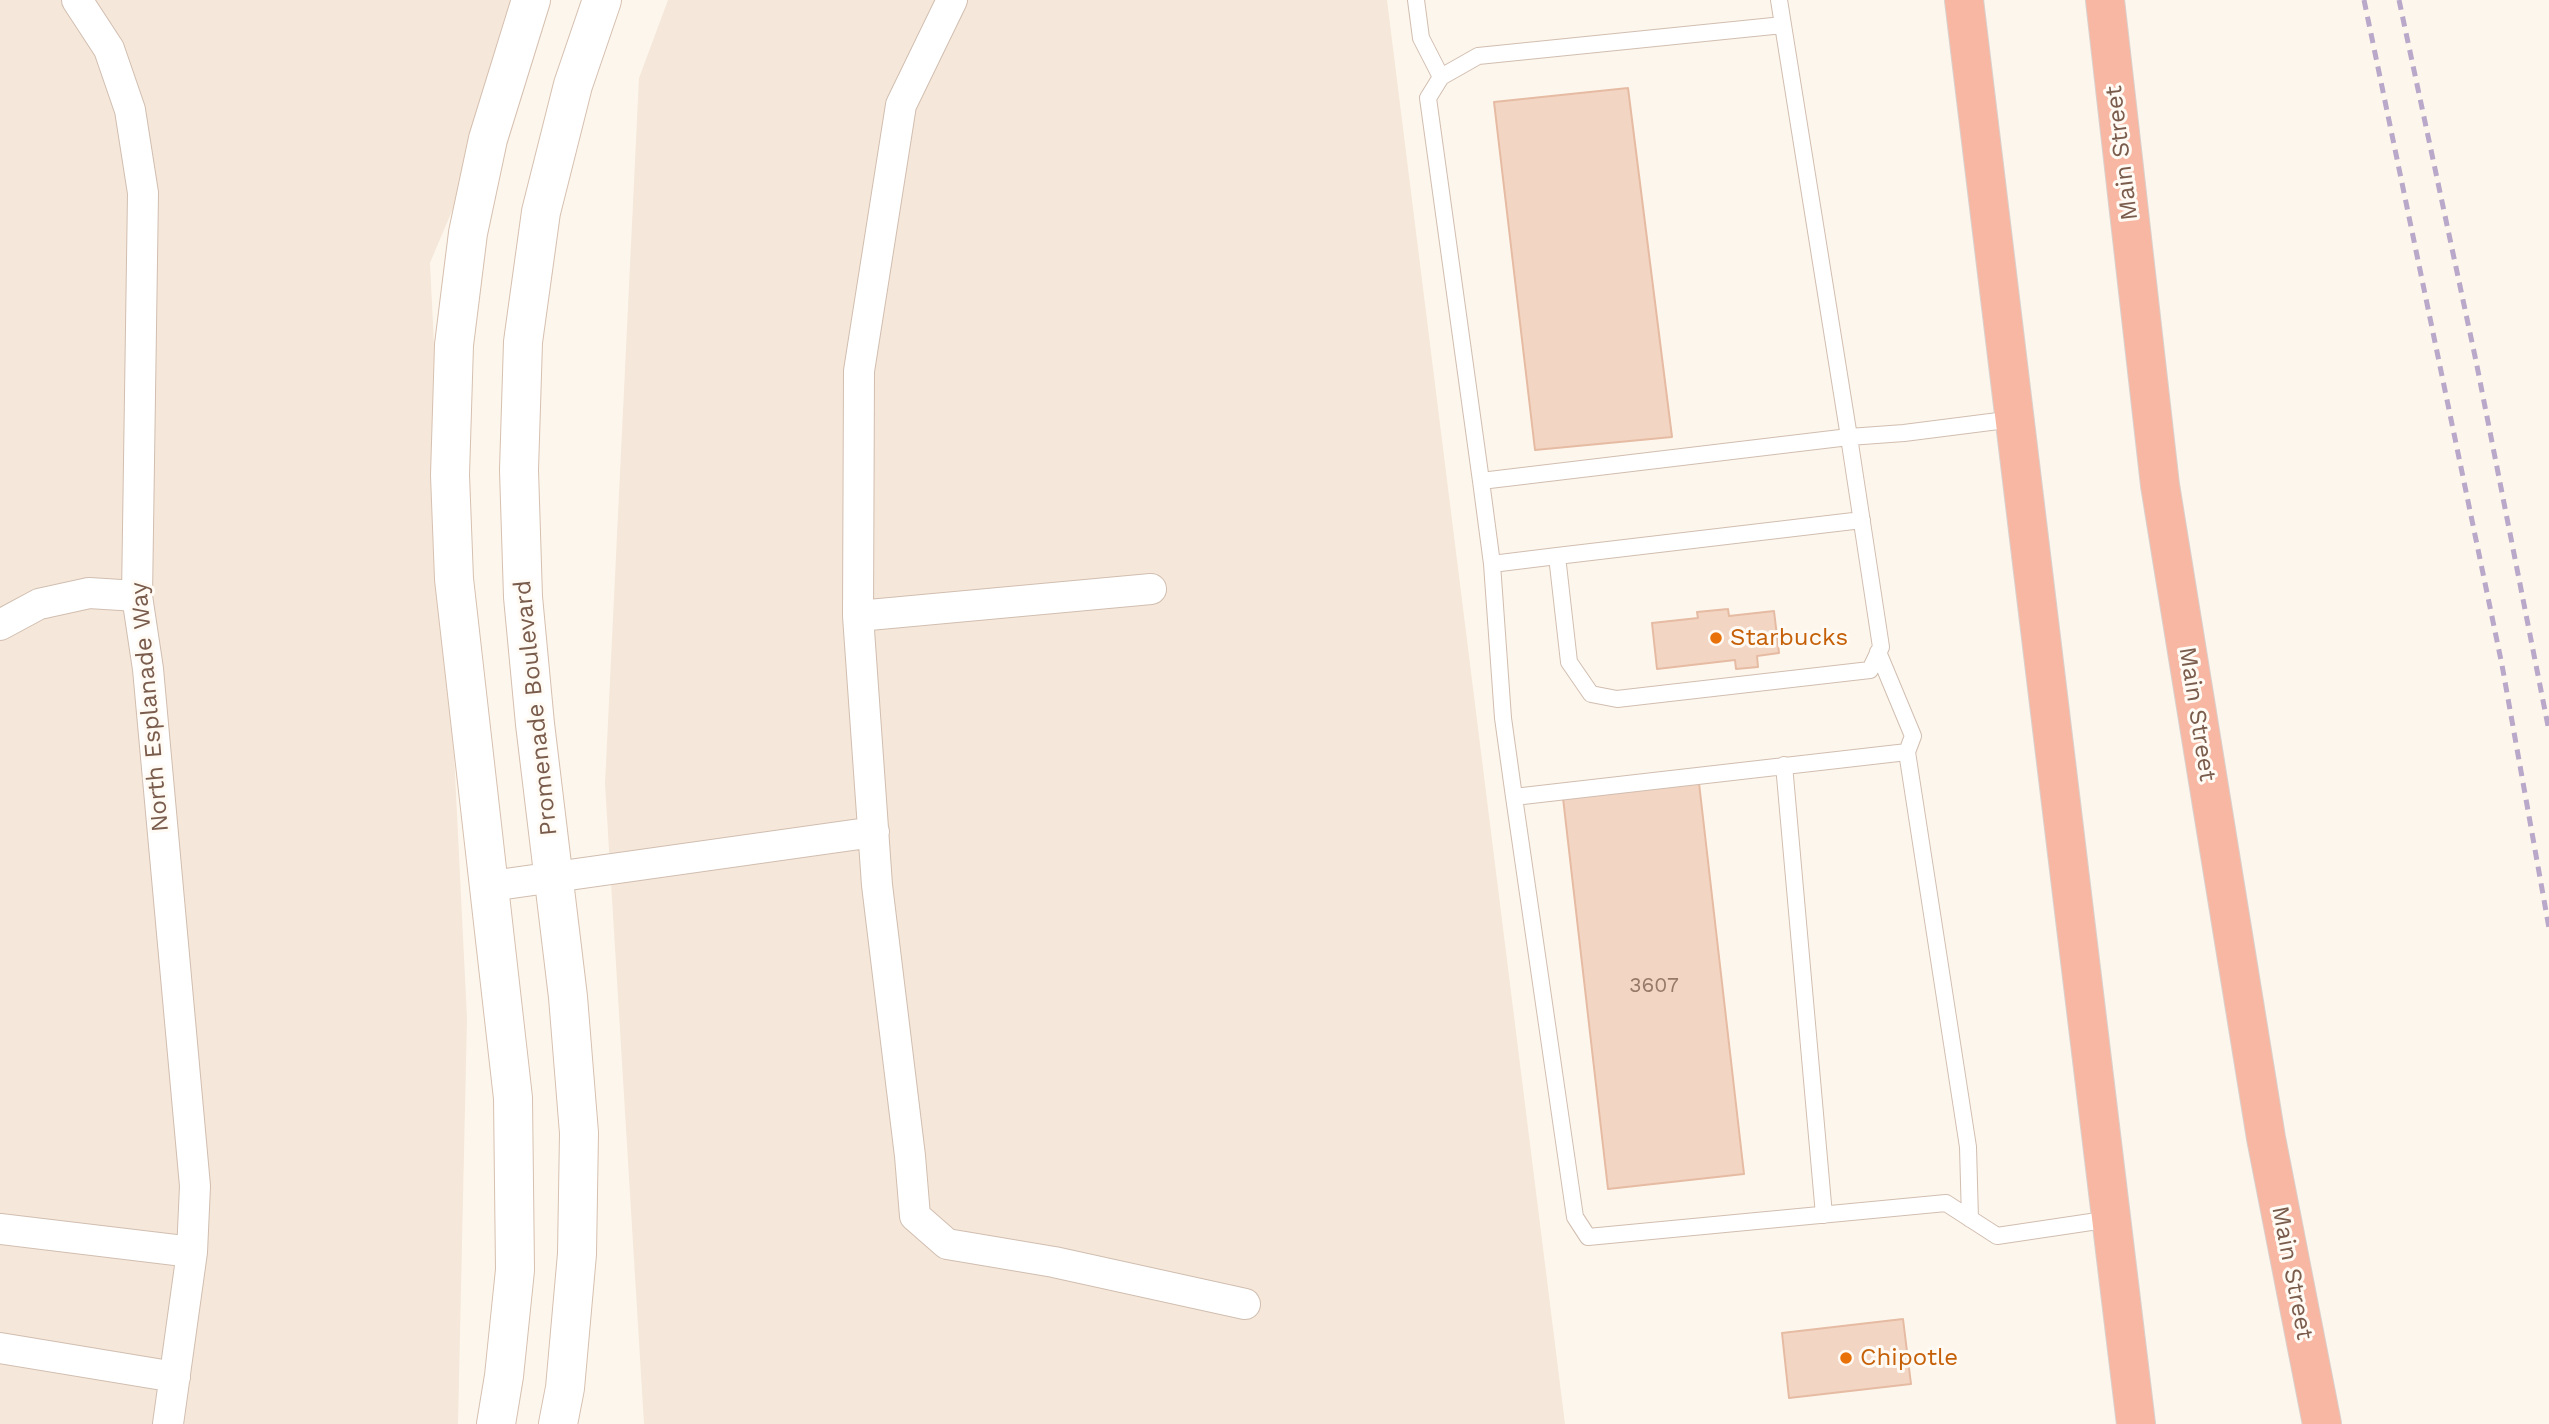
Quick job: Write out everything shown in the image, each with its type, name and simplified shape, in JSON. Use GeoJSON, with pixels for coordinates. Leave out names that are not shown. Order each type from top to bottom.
{"type":"FeatureCollection","features":[{"type":"Feature","properties":{"kind":"highway"},"geometry":{"type":"LineString","coordinates":[[1964,0],[2136,1424]]}},
{"type":"Feature","properties":{"kind":"highway","name":"Main Street"},"geometry":{"type":"LineString","coordinates":[[2105,0],[2160,485],[2266,1138],[2322,1424]]}},
{"type":"Feature","properties":{"kind":"street","name":"North Esplanade Way"},"geometry":{"type":"LineString","coordinates":[[77,0],[109,49],[130,110],[143,193],[137,596],[148,669],[195,1186],[192,1252],[169,1424]]}},
{"type":"Feature","properties":{"kind":"street"},"geometry":{"type":"LineString","coordinates":[[496,1424],[505,1376],[515,1270],[513,1098],[454,579],[450,475],[454,345],[468,233],[488,139],[531,0]]}},
{"type":"Feature","properties":{"kind":"street","name":"Promenade Boulevard"},"geometry":{"type":"LineString","coordinates":[[558,1424],[565,1388],[577,1254],[579,1133],[568,997],[535,724],[523,597],[519,470],[523,342],[541,212],[572,85],[602,0]]}},
{"type":"Feature","properties":{"kind":"street"},"geometry":{"type":"LineString","coordinates":[[952,0],[901,105],[859,371],[858,615],[877,885],[915,1216],[947,1244],[1055,1262],[1245,1304]]}},
{"type":"Feature","properties":{"kind":"street"},"geometry":{"type":"LineString","coordinates":[[858,615],[1151,589]]}},
{"type":"Feature","properties":{"kind":"street"},"geometry":{"type":"LineString","coordinates":[[0,625],[39,604],[89,593],[137,596]]}},
{"type":"Feature","properties":{"kind":"street"},"geometry":{"type":"LineString","coordinates":[[491,886],[874,832]]}},
{"type":"Feature","properties":{"kind":"street"},"geometry":{"type":"LineString","coordinates":[[0,1229],[192,1252]]}},
{"type":"Feature","properties":{"kind":"street"},"geometry":{"type":"LineString","coordinates":[[0,1348],[175,1377]]}},
{"type":"Feature","properties":{"kind":"lane"},"geometry":{"type":"LineString","coordinates":[[1416,0],[1421,38],[1441,77]]}},
{"type":"Feature","properties":{"kind":"lane"},"geometry":{"type":"LineString","coordinates":[[1557,556],[1569,662],[1591,694],[1617,699],[1870,670],[1881,647],[1779,0]]}},
{"type":"Feature","properties":{"kind":"lane"},"geometry":{"type":"LineString","coordinates":[[1783,25],[1478,56],[1441,77],[1428,98],[1492,564],[1503,718],[1575,1217],[1588,1237],[1946,1203],[1997,1236],[2111,1219]]}},
{"type":"Feature","properties":{"kind":"lane"},"geometry":{"type":"LineString","coordinates":[[1480,481],[2014,419]]}},
{"type":"Feature","properties":{"kind":"lane"},"geometry":{"type":"LineString","coordinates":[[1492,564],[1862,520]]}},
{"type":"Feature","properties":{"kind":"lane"},"geometry":{"type":"LineString","coordinates":[[1878,652],[1913,736],[1907,752],[1968,1147],[1970,1219]]}},
{"type":"Feature","properties":{"kind":"lane"},"geometry":{"type":"LineString","coordinates":[[1514,797],[1907,752]]}},
{"type":"Feature","properties":{"kind":"lane"},"geometry":{"type":"LineString","coordinates":[[1784,765],[1824,1215]]}},
{"type":"Feature","properties":{"kind":"shaded area"},"geometry":{"type":"Polygon","coordinates":[[[0,0],[541,0],[430,263],[467,1018],[458,1424],[0,1424],[0,0]]]}},
{"type":"Feature","properties":{"kind":"shaded area"},"geometry":{"type":"Polygon","coordinates":[[[668,0],[1387,0],[1565,1424],[644,1424],[605,784],[639,78],[668,0]]]}},
{"type":"Feature","properties":{"kind":"building"},"geometry":{"type":"Polygon","coordinates":[[[1628,88],[1672,437],[1535,450],[1494,102],[1628,88]]]}},
{"type":"Feature","properties":{"kind":"building","name":"Starbucks"},"geometry":{"type":"Polygon","coordinates":[[[1728,609],[1729,616],[1774,611],[1779,653],[1757,656],[1758,667],[1736,669],[1735,660],[1657,669],[1652,623],[1698,618],[1697,612],[1728,609]]]}},
{"type":"Feature","properties":{"kind":"building"},"geometry":{"type":"Polygon","coordinates":[[[1699,783],[1744,1174],[1608,1189],[1563,798],[1699,783]]]}},
{"type":"Feature","properties":{"kind":"building","name":"Chipotle"},"geometry":{"type":"Polygon","coordinates":[[[1903,1319],[1911,1384],[1789,1398],[1782,1333],[1903,1319]]]}},
{"type":"Feature","properties":{"kind":"railway"},"geometry":{"type":"LineString","coordinates":[[2364,0],[2502,665],[2549,928]]}},
{"type":"Feature","properties":{"kind":"railway"},"geometry":{"type":"LineString","coordinates":[[2399,0],[2476,361],[2549,731]]}},
{"type":"Feature","properties":{"kind":"place","name":"Starbucks"},"geometry":{"type":"Point","coordinates":[1716,638]}},
{"type":"Feature","properties":{"kind":"place","name":"Chipotle"},"geometry":{"type":"Point","coordinates":[1846,1358]}}]}
